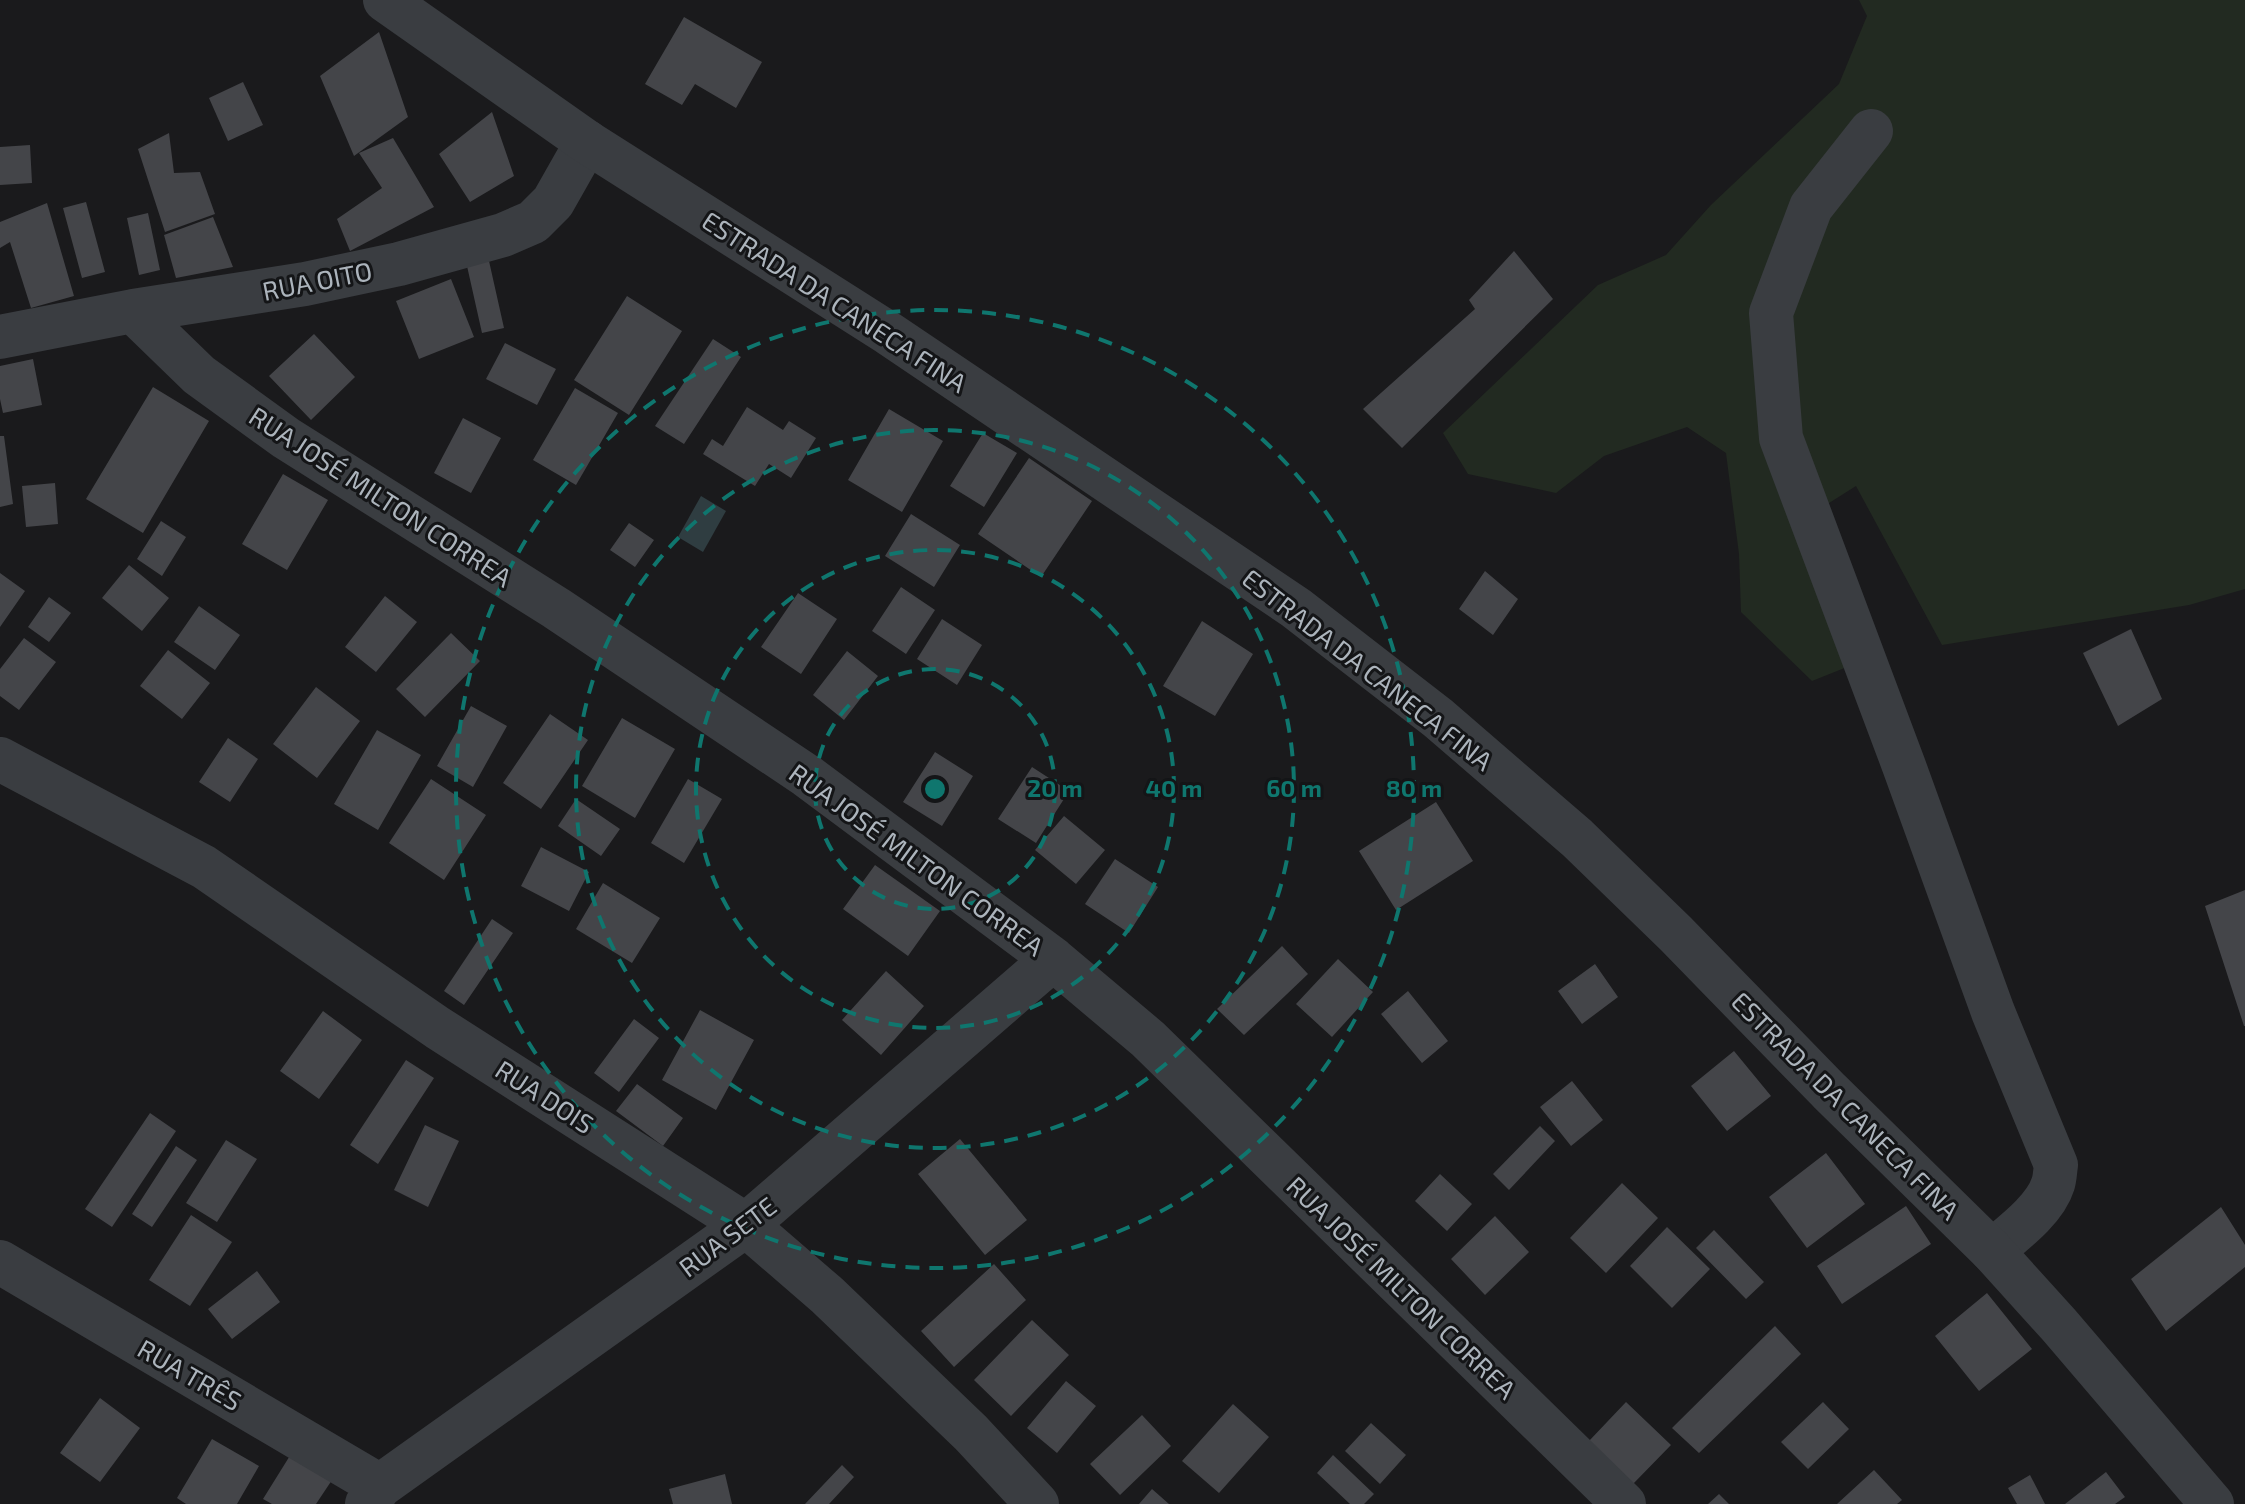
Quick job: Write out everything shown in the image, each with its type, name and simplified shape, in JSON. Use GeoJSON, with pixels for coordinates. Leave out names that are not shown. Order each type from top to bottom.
{"type":"FeatureCollection","features":[{"type":"Feature","properties":{"kind":"street","name":"ESTRADA DA CANECA FINA"},"geometry":{"type":"LineString","coordinates":[[385,0],[587,142],[888,333],[1296,608],[1438,718],[1577,838],[1992,1251],[2212,1504]]}},
{"type":"Feature","properties":{"kind":"street"},"geometry":{"type":"LineString","coordinates":[[1871,131],[1811,207],[1771,313],[1781,438],[1993,1012],[2056,1165],[2054,1184],[2046,1199],[1992,1251]]}},
{"type":"Feature","properties":{"kind":"street","name":"RUA OITO"},"geometry":{"type":"LineString","coordinates":[[0,337],[133,311],[305,284],[399,264],[503,235],[533,222],[553,202],[587,142]]}},
{"type":"Feature","properties":{"kind":"street","name":"RUA JOSÉ MILTON CORREA"},"geometry":{"type":"LineString","coordinates":[[133,311],[199,375],[286,438],[556,608],[807,776],[1053,959],[1148,1039],[1624,1504]]}},
{"type":"Feature","properties":{"kind":"street","name":"RUA DOIS"},"geometry":{"type":"LineString","coordinates":[[0,759],[204,867],[438,1028],[746,1225],[838,1305],[971,1433],[1037,1504]]}},
{"type":"Feature","properties":{"kind":"street","name":"RUA SETE"},"geometry":{"type":"LineString","coordinates":[[373,1495],[746,1225],[1053,959]]}},
{"type":"Feature","properties":{"kind":"street","name":"RUA TRÊS"},"geometry":{"type":"LineString","coordinates":[[0,1262],[373,1495]]}},
{"type":"Feature","properties":{"kind":"shaded area"},"geometry":{"type":"Polygon","coordinates":[[[1859,0],[2245,0],[2245,589],[2189,605],[1942,645],[1856,486],[1818,510],[1862,661],[1812,681],[1741,612],[1739,554],[1726,453],[1687,427],[1604,456],[1556,493],[1468,474],[1443,433],[1598,285],[1666,255],[1711,205],[1839,84],[1867,16],[1859,0]]]}},
{"type":"Feature","properties":{"kind":"shaded area"},"geometry":{"type":"Polygon","coordinates":[[[701,496],[726,511],[703,552],[678,537],[701,496]]]}},
{"type":"Feature","properties":{"kind":"building"},"geometry":{"type":"Polygon","coordinates":[[[684,17],[762,62],[736,108],[695,84],[682,105],[645,84],[684,17]]]}},
{"type":"Feature","properties":{"kind":"building"},"geometry":{"type":"Polygon","coordinates":[[[379,32],[408,117],[354,156],[320,76],[379,32]]]}},
{"type":"Feature","properties":{"kind":"building"},"geometry":{"type":"Polygon","coordinates":[[[243,82],[263,125],[228,141],[209,98],[243,82]]]}},
{"type":"Feature","properties":{"kind":"building"},"geometry":{"type":"Polygon","coordinates":[[[492,112],[514,176],[470,202],[439,154],[492,112]]]}},
{"type":"Feature","properties":{"kind":"building"},"geometry":{"type":"Polygon","coordinates":[[[169,133],[174,173],[200,172],[215,214],[165,232],[138,149],[169,133]]]}},
{"type":"Feature","properties":{"kind":"building"},"geometry":{"type":"Polygon","coordinates":[[[393,138],[434,207],[350,251],[337,219],[382,188],[359,153],[393,138]]]}},
{"type":"Feature","properties":{"kind":"building"},"geometry":{"type":"Polygon","coordinates":[[[30,145],[32,183],[0,185],[0,147],[30,145]]]}},
{"type":"Feature","properties":{"kind":"building"},"geometry":{"type":"Polygon","coordinates":[[[86,202],[105,272],[82,278],[63,208],[86,202]]]}},
{"type":"Feature","properties":{"kind":"building"},"geometry":{"type":"Polygon","coordinates":[[[47,203],[74,296],[31,308],[10,242],[0,248],[0,222],[47,203]]]}},
{"type":"Feature","properties":{"kind":"building"},"geometry":{"type":"Polygon","coordinates":[[[148,213],[160,270],[139,275],[127,218],[148,213]]]}},
{"type":"Feature","properties":{"kind":"building"},"geometry":{"type":"Polygon","coordinates":[[[213,217],[233,267],[176,278],[164,235],[213,217]]]}},
{"type":"Feature","properties":{"kind":"building"},"geometry":{"type":"Polygon","coordinates":[[[1514,251],[1553,299],[1402,448],[1363,409],[1475,309],[1469,300],[1514,251]]]}},
{"type":"Feature","properties":{"kind":"building"},"geometry":{"type":"Polygon","coordinates":[[[489,261],[504,328],[482,333],[467,266],[489,261]]]}},
{"type":"Feature","properties":{"kind":"building"},"geometry":{"type":"Polygon","coordinates":[[[451,279],[474,337],[419,359],[396,301],[451,279]]]}},
{"type":"Feature","properties":{"kind":"building"},"geometry":{"type":"Polygon","coordinates":[[[627,296],[682,331],[629,415],[574,380],[627,296]]]}},
{"type":"Feature","properties":{"kind":"building"},"geometry":{"type":"Polygon","coordinates":[[[314,334],[355,377],[311,420],[269,376],[314,334]]]}},
{"type":"Feature","properties":{"kind":"building"},"geometry":{"type":"Polygon","coordinates":[[[713,339],[741,357],[684,444],[655,426],[713,339]]]}},
{"type":"Feature","properties":{"kind":"building"},"geometry":{"type":"Polygon","coordinates":[[[505,343],[556,369],[537,405],[486,379],[505,343]]]}},
{"type":"Feature","properties":{"kind":"building"},"geometry":{"type":"Polygon","coordinates":[[[33,359],[42,405],[3,413],[0,366],[33,359]]]}},
{"type":"Feature","properties":{"kind":"building"},"geometry":{"type":"Polygon","coordinates":[[[153,387],[209,421],[143,533],[86,499],[153,387]]]}},
{"type":"Feature","properties":{"kind":"building"},"geometry":{"type":"Polygon","coordinates":[[[575,388],[618,413],[576,485],[533,460],[575,388]]]}},
{"type":"Feature","properties":{"kind":"building"},"geometry":{"type":"Polygon","coordinates":[[[747,407],[783,430],[789,421],[816,438],[791,478],[769,464],[755,486],[703,454],[712,439],[723,446],[747,407]]]}},
{"type":"Feature","properties":{"kind":"building"},"geometry":{"type":"Polygon","coordinates":[[[889,409],[943,441],[902,512],[848,480],[889,409]]]}},
{"type":"Feature","properties":{"kind":"building"},"geometry":{"type":"Polygon","coordinates":[[[463,418],[501,438],[471,493],[434,473],[463,418]]]}},
{"type":"Feature","properties":{"kind":"building"},"geometry":{"type":"Polygon","coordinates":[[[983,433],[1017,453],[984,507],[950,486],[983,433]]]}},
{"type":"Feature","properties":{"kind":"building"},"geometry":{"type":"Polygon","coordinates":[[[0,436],[4,436],[13,504],[0,507],[0,436]]]}},
{"type":"Feature","properties":{"kind":"building"},"geometry":{"type":"Polygon","coordinates":[[[1029,458],[1092,501],[1041,577],[978,534],[1029,458]]]}},
{"type":"Feature","properties":{"kind":"building"},"geometry":{"type":"Polygon","coordinates":[[[283,474],[328,500],[287,570],[242,544],[283,474]]]}},
{"type":"Feature","properties":{"kind":"building"},"geometry":{"type":"Polygon","coordinates":[[[55,483],[58,524],[26,527],[22,486],[55,483]]]}},
{"type":"Feature","properties":{"kind":"building"},"geometry":{"type":"Polygon","coordinates":[[[911,514],[960,545],[934,587],[885,556],[911,514]]]}},
{"type":"Feature","properties":{"kind":"building"},"geometry":{"type":"Polygon","coordinates":[[[161,521],[186,537],[162,576],[137,559],[161,521]]]}},
{"type":"Feature","properties":{"kind":"building"},"geometry":{"type":"Polygon","coordinates":[[[629,523],[654,540],[635,567],[610,550],[629,523]]]}},
{"type":"Feature","properties":{"kind":"building"},"geometry":{"type":"Polygon","coordinates":[[[129,565],[169,598],[142,631],[102,598],[129,565]]]}},
{"type":"Feature","properties":{"kind":"building"},"geometry":{"type":"Polygon","coordinates":[[[1485,571],[1518,599],[1493,635],[1459,609],[1485,571]]]}},
{"type":"Feature","properties":{"kind":"building"},"geometry":{"type":"Polygon","coordinates":[[[0,573],[25,591],[0,627],[0,573]]]}},
{"type":"Feature","properties":{"kind":"building"},"geometry":{"type":"Polygon","coordinates":[[[901,587],[935,610],[906,654],[872,631],[901,587]]]}},
{"type":"Feature","properties":{"kind":"building"},"geometry":{"type":"Polygon","coordinates":[[[798,593],[837,619],[801,674],[761,647],[798,593]]]}},
{"type":"Feature","properties":{"kind":"building"},"geometry":{"type":"Polygon","coordinates":[[[385,596],[417,622],[376,672],[345,647],[385,596]]]}},
{"type":"Feature","properties":{"kind":"building"},"geometry":{"type":"Polygon","coordinates":[[[49,597],[71,613],[49,642],[28,627],[49,597]]]}},
{"type":"Feature","properties":{"kind":"building"},"geometry":{"type":"Polygon","coordinates":[[[199,606],[240,635],[215,670],[174,642],[199,606]]]}},
{"type":"Feature","properties":{"kind":"building"},"geometry":{"type":"Polygon","coordinates":[[[942,619],[982,645],[957,685],[917,659],[942,619]]]}},
{"type":"Feature","properties":{"kind":"building"},"geometry":{"type":"Polygon","coordinates":[[[1202,621],[1253,654],[1215,716],[1163,686],[1202,621]]]}},
{"type":"Feature","properties":{"kind":"building"},"geometry":{"type":"Polygon","coordinates":[[[2131,629],[2162,699],[2118,726],[2083,653],[2131,629]]]}},
{"type":"Feature","properties":{"kind":"building"},"geometry":{"type":"Polygon","coordinates":[[[451,633],[480,661],[425,717],[396,689],[451,633]]]}},
{"type":"Feature","properties":{"kind":"building"},"geometry":{"type":"Polygon","coordinates":[[[24,638],[56,662],[19,710],[0,696],[0,669],[24,638]]]}},
{"type":"Feature","properties":{"kind":"building"},"geometry":{"type":"Polygon","coordinates":[[[168,650],[210,683],[182,719],[140,686],[168,650]]]}},
{"type":"Feature","properties":{"kind":"building"},"geometry":{"type":"Polygon","coordinates":[[[847,651],[878,676],[844,720],[813,695],[847,651]]]}},
{"type":"Feature","properties":{"kind":"building"},"geometry":{"type":"Polygon","coordinates":[[[316,687],[360,721],[317,778],[273,744],[316,687]]]}},
{"type":"Feature","properties":{"kind":"building"},"geometry":{"type":"Polygon","coordinates":[[[471,706],[507,726],[473,787],[437,766],[471,706]]]}},
{"type":"Feature","properties":{"kind":"building"},"geometry":{"type":"Polygon","coordinates":[[[550,714],[588,740],[541,809],[503,783],[550,714]]]}},
{"type":"Feature","properties":{"kind":"building"},"geometry":{"type":"Polygon","coordinates":[[[622,718],[675,749],[635,818],[582,786],[622,718]]]}},
{"type":"Feature","properties":{"kind":"building"},"geometry":{"type":"Polygon","coordinates":[[[377,730],[421,755],[378,830],[334,804],[377,730]]]}},
{"type":"Feature","properties":{"kind":"building"},"geometry":{"type":"Polygon","coordinates":[[[228,738],[258,759],[230,802],[199,782],[228,738]]]}},
{"type":"Feature","properties":{"kind":"building"},"geometry":{"type":"Polygon","coordinates":[[[935,752],[973,776],[942,826],[903,802],[935,752]]]}},
{"type":"Feature","properties":{"kind":"building"},"geometry":{"type":"Polygon","coordinates":[[[1032,767],[1069,791],[1036,843],[998,819],[1032,767]]]}},
{"type":"Feature","properties":{"kind":"building"},"geometry":{"type":"Polygon","coordinates":[[[431,779],[486,815],[444,880],[389,843],[431,779]]]}},
{"type":"Feature","properties":{"kind":"building"},"geometry":{"type":"Polygon","coordinates":[[[688,779],[722,799],[684,863],[651,843],[688,779]]]}},
{"type":"Feature","properties":{"kind":"building"},"geometry":{"type":"Polygon","coordinates":[[[576,799],[620,829],[601,856],[558,826],[576,799]]]}},
{"type":"Feature","properties":{"kind":"building"},"geometry":{"type":"Polygon","coordinates":[[[1436,802],[1473,861],[1396,910],[1359,851],[1436,802]]]}},
{"type":"Feature","properties":{"kind":"building"},"geometry":{"type":"Polygon","coordinates":[[[1064,816],[1105,850],[1076,884],[1035,850],[1064,816]]]}},
{"type":"Feature","properties":{"kind":"building"},"geometry":{"type":"Polygon","coordinates":[[[541,847],[589,872],[569,911],[521,886],[541,847]]]}},
{"type":"Feature","properties":{"kind":"building"},"geometry":{"type":"Polygon","coordinates":[[[1115,859],[1158,887],[1129,933],[1085,904],[1115,859]]]}},
{"type":"Feature","properties":{"kind":"building"},"geometry":{"type":"Polygon","coordinates":[[[875,865],[940,911],[908,956],[843,909],[875,865]]]}},
{"type":"Feature","properties":{"kind":"building"},"geometry":{"type":"Polygon","coordinates":[[[603,883],[660,918],[632,963],[576,929],[603,883]]]}},
{"type":"Feature","properties":{"kind":"building"},"geometry":{"type":"Polygon","coordinates":[[[2245,890],[2245,1026],[2244,1026],[2205,906],[2245,890]]]}},
{"type":"Feature","properties":{"kind":"building"},"geometry":{"type":"Polygon","coordinates":[[[492,919],[513,933],[464,1005],[444,991],[492,919]]]}},
{"type":"Feature","properties":{"kind":"building"},"geometry":{"type":"Polygon","coordinates":[[[1282,946],[1308,974],[1244,1035],[1217,1009],[1282,946]]]}},
{"type":"Feature","properties":{"kind":"building"},"geometry":{"type":"Polygon","coordinates":[[[1338,959],[1373,992],[1332,1037],[1296,1004],[1338,959]]]}},
{"type":"Feature","properties":{"kind":"building"},"geometry":{"type":"Polygon","coordinates":[[[1595,964],[1618,997],[1582,1024],[1558,991],[1595,964]]]}},
{"type":"Feature","properties":{"kind":"building"},"geometry":{"type":"Polygon","coordinates":[[[886,971],[924,1006],[881,1055],[842,1020],[886,971]]]}},
{"type":"Feature","properties":{"kind":"building"},"geometry":{"type":"Polygon","coordinates":[[[1408,991],[1448,1041],[1422,1063],[1381,1014],[1408,991]]]}},
{"type":"Feature","properties":{"kind":"building"},"geometry":{"type":"Polygon","coordinates":[[[700,1010],[754,1040],[716,1110],[662,1080],[700,1010]]]}},
{"type":"Feature","properties":{"kind":"building"},"geometry":{"type":"Polygon","coordinates":[[[323,1011],[362,1040],[319,1099],[280,1071],[323,1011]]]}},
{"type":"Feature","properties":{"kind":"building"},"geometry":{"type":"Polygon","coordinates":[[[634,1019],[659,1038],[619,1092],[594,1073],[634,1019]]]}},
{"type":"Feature","properties":{"kind":"building"},"geometry":{"type":"Polygon","coordinates":[[[1734,1051],[1771,1096],[1727,1131],[1691,1086],[1734,1051]]]}},
{"type":"Feature","properties":{"kind":"building"},"geometry":{"type":"Polygon","coordinates":[[[406,1060],[434,1078],[378,1164],[350,1145],[406,1060]]]}},
{"type":"Feature","properties":{"kind":"building"},"geometry":{"type":"Polygon","coordinates":[[[1572,1081],[1603,1120],[1571,1146],[1540,1107],[1572,1081]]]}},
{"type":"Feature","properties":{"kind":"building"},"geometry":{"type":"Polygon","coordinates":[[[637,1084],[683,1118],[663,1146],[616,1111],[637,1084]]]}},
{"type":"Feature","properties":{"kind":"building"},"geometry":{"type":"Polygon","coordinates":[[[150,1113],[176,1131],[112,1227],[85,1209],[150,1113]]]}},
{"type":"Feature","properties":{"kind":"building"},"geometry":{"type":"Polygon","coordinates":[[[425,1125],[459,1141],[428,1207],[394,1190],[425,1125]]]}},
{"type":"Feature","properties":{"kind":"building"},"geometry":{"type":"Polygon","coordinates":[[[1540,1126],[1555,1141],[1509,1190],[1493,1174],[1540,1126]]]}},
{"type":"Feature","properties":{"kind":"building"},"geometry":{"type":"Polygon","coordinates":[[[960,1139],[1027,1220],[985,1255],[918,1174],[960,1139]]]}},
{"type":"Feature","properties":{"kind":"building"},"geometry":{"type":"Polygon","coordinates":[[[226,1140],[257,1159],[217,1222],[186,1203],[226,1140]]]}},
{"type":"Feature","properties":{"kind":"building"},"geometry":{"type":"Polygon","coordinates":[[[176,1146],[197,1160],[152,1227],[132,1214],[176,1146]]]}},
{"type":"Feature","properties":{"kind":"building"},"geometry":{"type":"Polygon","coordinates":[[[1826,1153],[1865,1204],[1807,1248],[1769,1197],[1826,1153]]]}},
{"type":"Feature","properties":{"kind":"building"},"geometry":{"type":"Polygon","coordinates":[[[1440,1174],[1472,1204],[1447,1231],[1415,1201],[1440,1174]]]}},
{"type":"Feature","properties":{"kind":"building"},"geometry":{"type":"Polygon","coordinates":[[[1622,1183],[1658,1218],[1606,1273],[1570,1238],[1622,1183]]]}},
{"type":"Feature","properties":{"kind":"building"},"geometry":{"type":"Polygon","coordinates":[[[1906,1206],[1931,1244],[1842,1304],[1817,1266],[1906,1206]]]}},
{"type":"Feature","properties":{"kind":"building"},"geometry":{"type":"Polygon","coordinates":[[[2221,1207],[2245,1245],[2245,1267],[2166,1331],[2131,1279],[2221,1207]]]}},
{"type":"Feature","properties":{"kind":"building"},"geometry":{"type":"Polygon","coordinates":[[[191,1215],[232,1242],[190,1306],[149,1280],[191,1215]]]}},
{"type":"Feature","properties":{"kind":"building"},"geometry":{"type":"Polygon","coordinates":[[[1495,1216],[1529,1252],[1485,1295],[1451,1259],[1495,1216]]]}},
{"type":"Feature","properties":{"kind":"building"},"geometry":{"type":"Polygon","coordinates":[[[1667,1227],[1710,1269],[1672,1308],[1630,1266],[1667,1227]]]}},
{"type":"Feature","properties":{"kind":"building"},"geometry":{"type":"Polygon","coordinates":[[[1714,1230],[1764,1282],[1746,1299],[1696,1248],[1714,1230]]]}},
{"type":"Feature","properties":{"kind":"building"},"geometry":{"type":"Polygon","coordinates":[[[994,1264],[1026,1300],[954,1367],[921,1331],[994,1264]]]}},
{"type":"Feature","properties":{"kind":"building"},"geometry":{"type":"Polygon","coordinates":[[[257,1271],[280,1302],[232,1339],[208,1309],[257,1271]]]}},
{"type":"Feature","properties":{"kind":"building"},"geometry":{"type":"Polygon","coordinates":[[[1987,1293],[2032,1349],[1979,1391],[1935,1336],[1987,1293]]]}},
{"type":"Feature","properties":{"kind":"building"},"geometry":{"type":"Polygon","coordinates":[[[1032,1320],[1069,1355],[1011,1416],[974,1380],[1032,1320]]]}},
{"type":"Feature","properties":{"kind":"building"},"geometry":{"type":"Polygon","coordinates":[[[1775,1326],[1801,1354],[1699,1453],[1672,1428],[1775,1326]]]}},
{"type":"Feature","properties":{"kind":"building"},"geometry":{"type":"Polygon","coordinates":[[[1066,1381],[1096,1406],[1057,1453],[1027,1428],[1066,1381]]]}},
{"type":"Feature","properties":{"kind":"building"},"geometry":{"type":"Polygon","coordinates":[[[100,1398],[140,1428],[100,1482],[60,1453],[100,1398]]]}},
{"type":"Feature","properties":{"kind":"building"},"geometry":{"type":"Polygon","coordinates":[[[1626,1402],[1671,1445],[1633,1484],[1589,1441],[1626,1402]]]}},
{"type":"Feature","properties":{"kind":"building"},"geometry":{"type":"Polygon","coordinates":[[[1823,1402],[1849,1429],[1808,1469],[1781,1442],[1823,1402]]]}},
{"type":"Feature","properties":{"kind":"building"},"geometry":{"type":"Polygon","coordinates":[[[1233,1404],[1269,1437],[1219,1493],[1182,1461],[1233,1404]]]}},
{"type":"Feature","properties":{"kind":"building"},"geometry":{"type":"Polygon","coordinates":[[[1142,1415],[1171,1446],[1120,1495],[1090,1464],[1142,1415]]]}},
{"type":"Feature","properties":{"kind":"building"},"geometry":{"type":"Polygon","coordinates":[[[1371,1423],[1406,1455],[1380,1484],[1345,1451],[1371,1423]]]}},
{"type":"Feature","properties":{"kind":"building"},"geometry":{"type":"Polygon","coordinates":[[[212,1439],[259,1466],[237,1504],[186,1504],[177,1498],[212,1439]]]}},
{"type":"Feature","properties":{"kind":"building"},"geometry":{"type":"Polygon","coordinates":[[[291,1454],[332,1480],[316,1504],[272,1504],[263,1499],[291,1454]]]}},
{"type":"Feature","properties":{"kind":"building"},"geometry":{"type":"Polygon","coordinates":[[[1333,1455],[1374,1494],[1364,1504],[1350,1504],[1317,1473],[1333,1455]]]}},
{"type":"Feature","properties":{"kind":"building"},"geometry":{"type":"Polygon","coordinates":[[[842,1465],[854,1477],[829,1504],[805,1504],[842,1465]]]}},
{"type":"Feature","properties":{"kind":"building"},"geometry":{"type":"Polygon","coordinates":[[[1874,1470],[1902,1500],[1897,1504],[1837,1504],[1874,1470]]]}},
{"type":"Feature","properties":{"kind":"building"},"geometry":{"type":"Polygon","coordinates":[[[2106,1472],[2125,1497],[2115,1504],[2065,1504],[2106,1472]]]}},
{"type":"Feature","properties":{"kind":"building"},"geometry":{"type":"Polygon","coordinates":[[[725,1474],[732,1504],[673,1504],[669,1489],[725,1474]]]}},
{"type":"Feature","properties":{"kind":"building"},"geometry":{"type":"Polygon","coordinates":[[[2030,1475],[2045,1504],[2017,1504],[2008,1488],[2030,1475]]]}},
{"type":"Feature","properties":{"kind":"building"},"geometry":{"type":"Polygon","coordinates":[[[1152,1489],[1169,1504],[1139,1504],[1152,1489]]]}},
{"type":"Feature","properties":{"kind":"building"},"geometry":{"type":"Polygon","coordinates":[[[1719,1494],[1729,1504],[1708,1504],[1719,1494]]]}}]}
